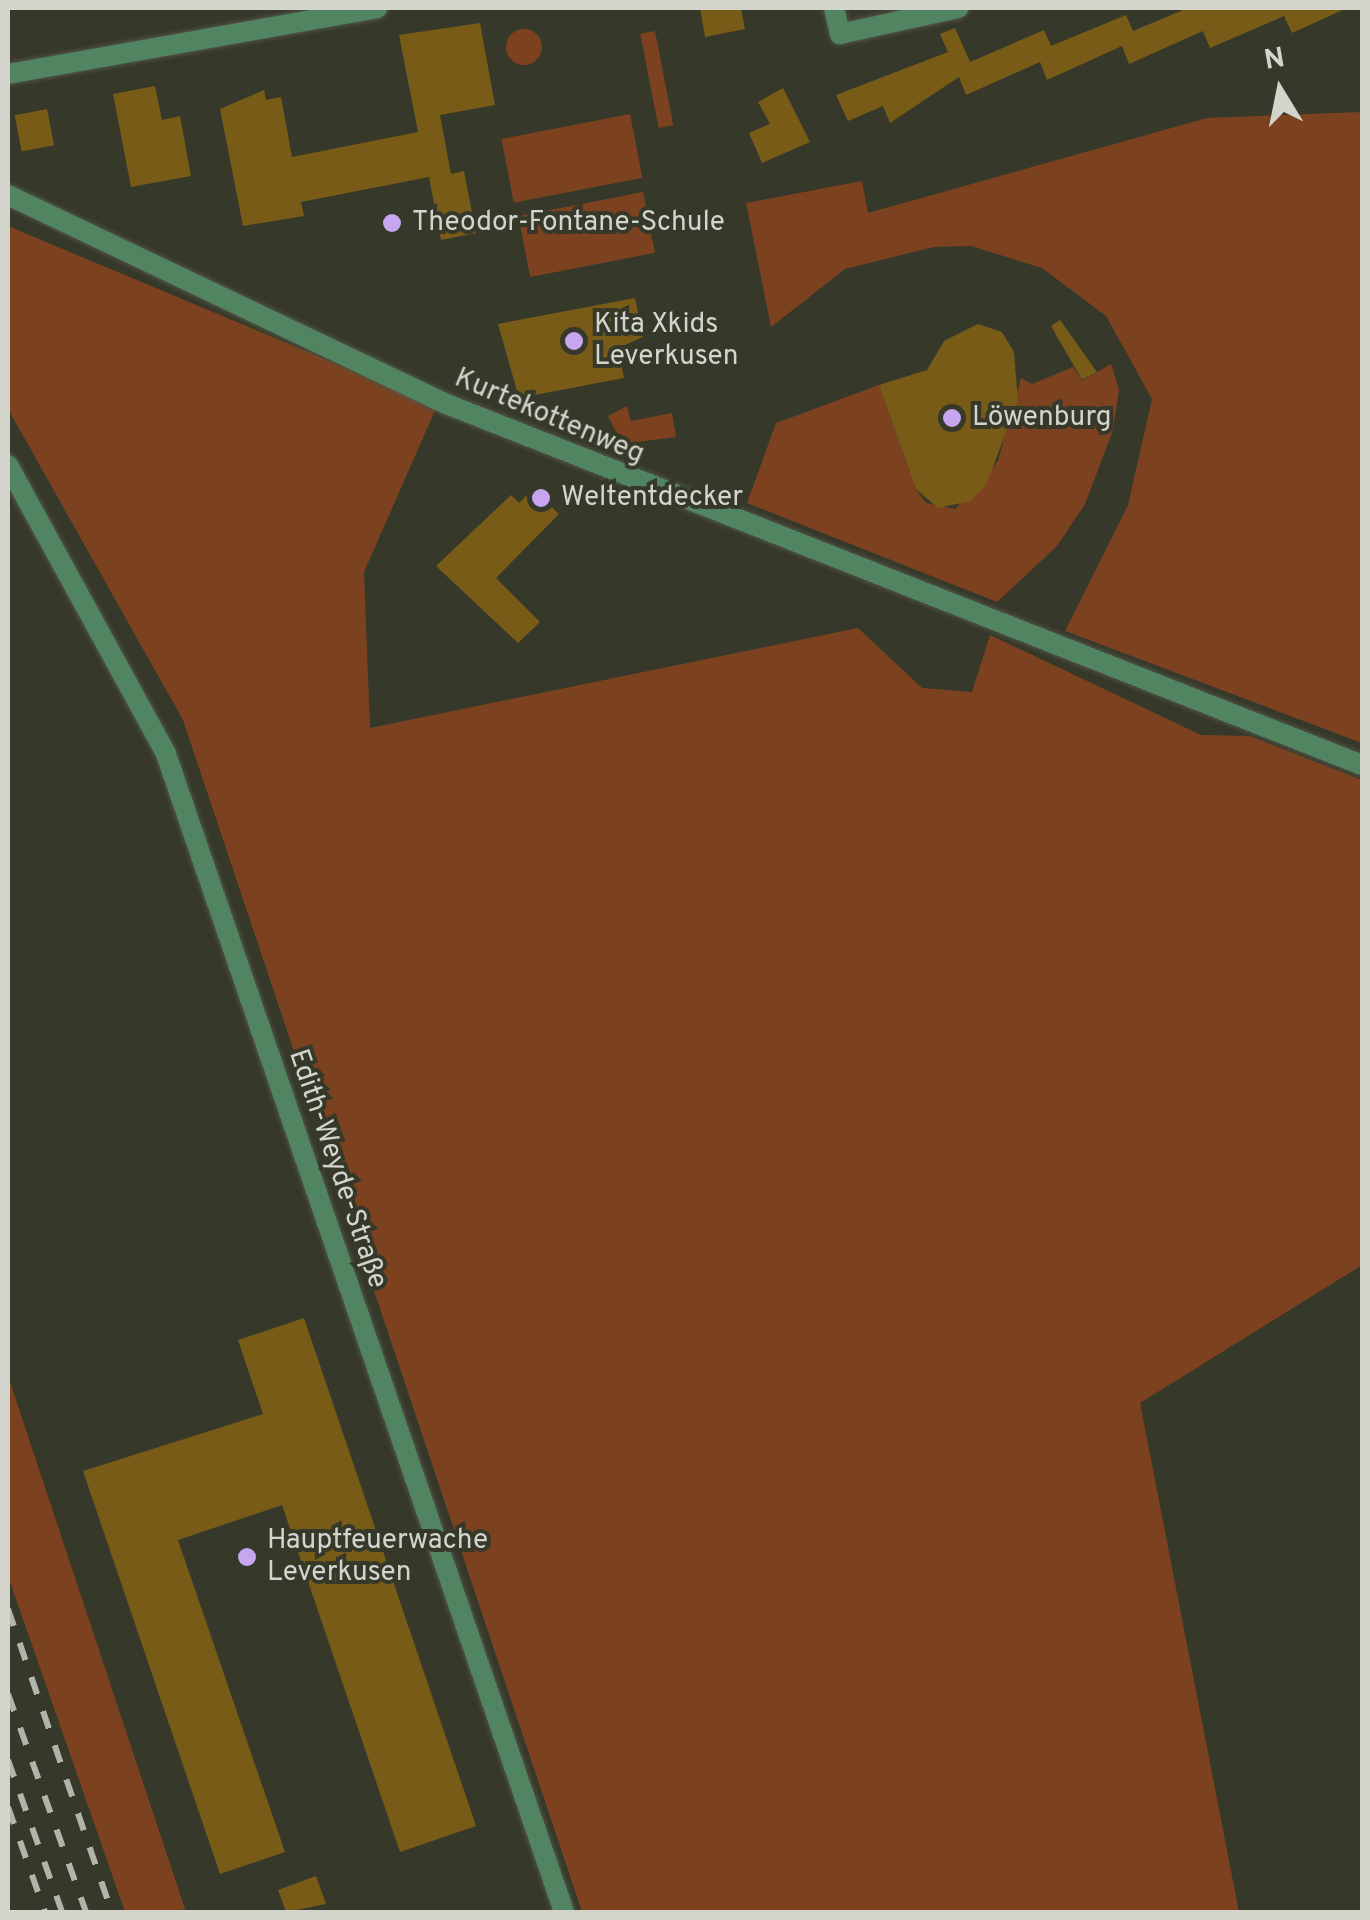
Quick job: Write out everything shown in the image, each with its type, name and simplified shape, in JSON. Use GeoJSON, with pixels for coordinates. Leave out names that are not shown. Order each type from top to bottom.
{"type":"FeatureCollection","features":[{"type":"Feature","properties":{"kind":"street"},"geometry":{"type":"LineString","coordinates":[[8,74],[377,8]]}},
{"type":"Feature","properties":{"kind":"street"},"geometry":{"type":"LineString","coordinates":[[834,8],[840,34],[958,8]]}},
{"type":"Feature","properties":{"kind":"street","name":"Kurtekottenweg"},"geometry":{"type":"LineString","coordinates":[[8,196],[449,405],[1362,765]]}},
{"type":"Feature","properties":{"kind":"street","name":"Edith-Weyde-Straße"},"geometry":{"type":"LineString","coordinates":[[8,465],[166,754],[564,1912]]}},
{"type":"Feature","properties":{"kind":"shaded area"},"geometry":{"type":"Polygon","coordinates":[[[524,29],[537,34],[542,47],[537,60],[524,65],[511,60],[506,47],[511,34],[524,29]]]}},
{"type":"Feature","properties":{"kind":"shaded area"},"geometry":{"type":"Polygon","coordinates":[[[655,31],[673,125],[659,128],[640,34],[655,31]]]}},
{"type":"Feature","properties":{"kind":"shaded area"},"geometry":{"type":"Polygon","coordinates":[[[1362,112],[1362,743],[1065,631],[1128,505],[1152,399],[1106,316],[1042,268],[971,246],[934,247],[845,269],[771,327],[746,203],[862,181],[868,213],[1207,118],[1362,112]]]}},
{"type":"Feature","properties":{"kind":"shaded area"},"geometry":{"type":"Polygon","coordinates":[[[630,114],[642,178],[514,203],[501,139],[630,114]]]}},
{"type":"Feature","properties":{"kind":"shaded area"},"geometry":{"type":"Polygon","coordinates":[[[643,192],[655,253],[530,277],[518,216],[643,192]]]}},
{"type":"Feature","properties":{"kind":"shaded area"},"geometry":{"type":"Polygon","coordinates":[[[8,226],[437,406],[364,572],[370,728],[858,628],[922,688],[972,692],[990,635],[1201,735],[1250,736],[1362,780],[1362,1265],[1140,1403],[1239,1912],[582,1912],[183,720],[8,409],[8,226]]]}},
{"type":"Feature","properties":{"kind":"shaded area"},"geometry":{"type":"Polygon","coordinates":[[[1111,364],[1119,390],[1113,430],[1085,504],[1057,546],[997,602],[747,503],[776,423],[879,385],[916,489],[926,503],[955,509],[998,461],[1021,378],[1032,384],[1073,367],[1082,381],[1111,364]]]}},
{"type":"Feature","properties":{"kind":"shaded area"},"geometry":{"type":"Polygon","coordinates":[[[627,406],[631,421],[672,413],[676,437],[622,444],[608,416],[627,406]]]}},
{"type":"Feature","properties":{"kind":"shaded area"},"geometry":{"type":"Polygon","coordinates":[[[8,1376],[186,1912],[125,1912],[8,1576],[8,1376]]]}},
{"type":"Feature","properties":{"kind":"building"},"geometry":{"type":"Polygon","coordinates":[[[700,8],[741,8],[745,29],[705,37],[700,8]]]}},
{"type":"Feature","properties":{"kind":"building"},"geometry":{"type":"Polygon","coordinates":[[[1188,8],[1347,8],[1292,33],[1284,16],[1210,48],[1203,31],[1129,64],[1122,46],[1047,80],[1040,62],[966,95],[959,77],[890,123],[883,106],[848,121],[836,95],[948,52],[940,34],[955,28],[970,62],[1044,30],[1051,46],[1126,15],[1133,31],[1188,8]]]}},
{"type":"Feature","properties":{"kind":"building"},"geometry":{"type":"Polygon","coordinates":[[[480,23],[495,105],[440,115],[451,174],[464,171],[476,233],[441,240],[429,177],[301,202],[304,216],[243,226],[220,109],[264,90],[266,100],[281,97],[292,157],[418,132],[399,35],[480,23]]]}},
{"type":"Feature","properties":{"kind":"building"},"geometry":{"type":"Polygon","coordinates":[[[155,86],[162,120],[180,116],[191,176],[131,187],[113,94],[155,86]]]}},
{"type":"Feature","properties":{"kind":"building"},"geometry":{"type":"Polygon","coordinates":[[[783,88],[810,142],[762,163],[749,133],[770,124],[758,102],[783,88]]]}},
{"type":"Feature","properties":{"kind":"building"},"geometry":{"type":"Polygon","coordinates":[[[47,109],[54,145],[22,152],[15,115],[47,109]]]}},
{"type":"Feature","properties":{"kind":"building"},"geometry":{"type":"Polygon","coordinates":[[[635,298],[643,337],[618,348],[624,378],[519,398],[498,324],[635,298]]]}},
{"type":"Feature","properties":{"kind":"building"},"geometry":{"type":"Polygon","coordinates":[[[1060,320],[1097,372],[1082,380],[1051,326],[1060,320]]]}},
{"type":"Feature","properties":{"kind":"building","name":"Löwenburg"},"geometry":{"type":"Polygon","coordinates":[[[978,324],[1002,332],[1014,352],[1018,401],[986,485],[971,501],[938,508],[916,489],[879,385],[927,370],[944,341],[978,324]]]}},
{"type":"Feature","properties":{"kind":"building"},"geometry":{"type":"Polygon","coordinates":[[[533,489],[559,514],[496,578],[540,622],[518,643],[436,566],[511,495],[519,503],[533,489]]]}},
{"type":"Feature","properties":{"kind":"building"},"geometry":{"type":"Polygon","coordinates":[[[304,1318],[476,1826],[400,1852],[282,1505],[178,1540],[285,1852],[220,1874],[83,1471],[263,1414],[238,1340],[304,1318]]]}},
{"type":"Feature","properties":{"kind":"building"},"geometry":{"type":"Polygon","coordinates":[[[316,1876],[326,1904],[286,1912],[278,1890],[316,1876]]]}},
{"type":"Feature","properties":{"kind":"railway"},"geometry":{"type":"LineString","coordinates":[[8,1609],[112,1912]]}},
{"type":"Feature","properties":{"kind":"railway"},"geometry":{"type":"LineString","coordinates":[[8,1694],[86,1912]]}},
{"type":"Feature","properties":{"kind":"railway"},"geometry":{"type":"LineString","coordinates":[[8,1760],[62,1912]]}},
{"type":"Feature","properties":{"kind":"railway"},"geometry":{"type":"LineString","coordinates":[[8,1807],[45,1912]]}},
{"type":"Feature","properties":{"kind":"place","name":"Theodor-Fontane-Schule"},"geometry":{"type":"Point","coordinates":[392,223]}},
{"type":"Feature","properties":{"kind":"place","name":"Kita Xkids Leverkusen"},"geometry":{"type":"Point","coordinates":[574,341]}},
{"type":"Feature","properties":{"kind":"place","name":"Löwenburg"},"geometry":{"type":"Point","coordinates":[952,418]}},
{"type":"Feature","properties":{"kind":"place","name":"Weltentdecker"},"geometry":{"type":"Point","coordinates":[541,498]}},
{"type":"Feature","properties":{"kind":"place","name":"Hauptfeuerwache Leverkusen"},"geometry":{"type":"Point","coordinates":[247,1557]}}]}
